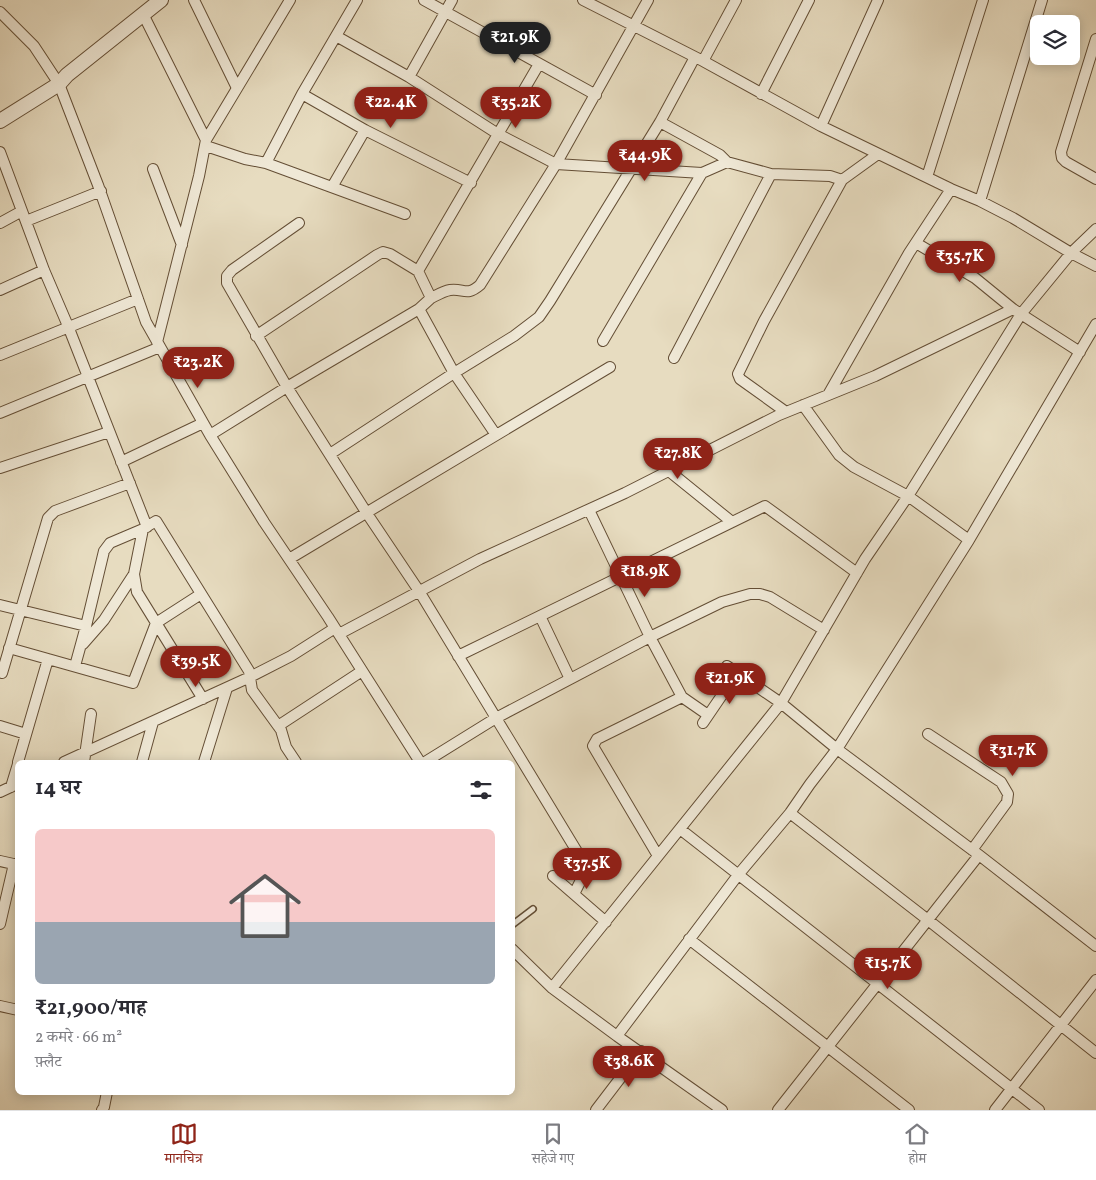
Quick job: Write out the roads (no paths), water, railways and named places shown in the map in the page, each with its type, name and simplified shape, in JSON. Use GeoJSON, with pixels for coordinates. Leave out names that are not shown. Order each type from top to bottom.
{"type":"FeatureCollection","features":[{"type":"Feature","properties":{"kind":"street"},"geometry":{"type":"LineString","coordinates":[[0,121],[59,84],[67,75],[161,0]]}},
{"type":"Feature","properties":{"kind":"street"},"geometry":{"type":"LineString","coordinates":[[194,0],[237,88]]}},
{"type":"Feature","properties":{"kind":"street"},"geometry":{"type":"LineString","coordinates":[[159,345],[206,143],[290,0]]}},
{"type":"Feature","properties":{"kind":"street"},"geometry":{"type":"LineString","coordinates":[[266,163],[302,94],[357,0]]}},
{"type":"Feature","properties":{"kind":"street"},"geometry":{"type":"LineString","coordinates":[[424,0],[596,94]]}},
{"type":"Feature","properties":{"kind":"street"},"geometry":{"type":"LineString","coordinates":[[409,77],[452,0]]}},
{"type":"Feature","properties":{"kind":"street"},"geometry":{"type":"LineString","coordinates":[[582,0],[699,59],[821,126],[1013,218],[1096,266]]}},
{"type":"Feature","properties":{"kind":"street"},"geometry":{"type":"LineString","coordinates":[[210,435],[419,309],[431,298],[450,290],[474,291],[480,285],[556,164],[648,0]]}},
{"type":"Feature","properties":{"kind":"street"},"geometry":{"type":"LineString","coordinates":[[330,454],[514,336],[539,317],[736,0]]}},
{"type":"Feature","properties":{"kind":"street"},"geometry":{"type":"LineString","coordinates":[[761,94],[809,0]]}},
{"type":"Feature","properties":{"kind":"street"},"geometry":{"type":"LineString","coordinates":[[821,126],[878,0]]}},
{"type":"Feature","properties":{"kind":"street"},"geometry":{"type":"LineString","coordinates":[[927,177],[983,0]]}},
{"type":"Feature","properties":{"kind":"street"},"geometry":{"type":"LineString","coordinates":[[980,201],[1042,0]]}},
{"type":"Feature","properties":{"kind":"street"},"geometry":{"type":"LineString","coordinates":[[0,12],[34,46],[59,84],[101,191],[146,322],[203,424],[264,522],[337,631],[419,760]]}},
{"type":"Feature","properties":{"kind":"street"},"geometry":{"type":"LineString","coordinates":[[143,14],[206,143],[245,159],[266,163],[404,214]]}},
{"type":"Feature","properties":{"kind":"street"},"geometry":{"type":"LineString","coordinates":[[336,36],[409,77],[498,134],[556,164],[702,173],[727,162]]}},
{"type":"Feature","properties":{"kind":"street"},"geometry":{"type":"LineString","coordinates":[[1095,45],[1061,152],[1062,158],[1066,162],[1096,179]]}},
{"type":"Feature","properties":{"kind":"street"},"geometry":{"type":"LineString","coordinates":[[418,271],[539,64]]}},
{"type":"Feature","properties":{"kind":"street"},"geometry":{"type":"LineString","coordinates":[[302,94],[364,130],[471,182]]}},
{"type":"Feature","properties":{"kind":"street"},"geometry":{"type":"LineString","coordinates":[[660,122],[720,155],[727,162],[771,174],[830,176],[842,180]]}},
{"type":"Feature","properties":{"kind":"street"},"geometry":{"type":"LineString","coordinates":[[332,187],[364,130]]}},
{"type":"Feature","properties":{"kind":"street"},"geometry":{"type":"LineString","coordinates":[[0,152],[44,270],[130,483],[145,528],[134,574],[104,620],[81,647]]}},
{"type":"Feature","properties":{"kind":"street"},"geometry":{"type":"LineString","coordinates":[[786,412],[740,379],[738,374],[764,321],[842,180],[878,154]]}},
{"type":"Feature","properties":{"kind":"street"},"geometry":{"type":"LineString","coordinates":[[153,169],[182,245]]}},
{"type":"Feature","properties":{"kind":"street"},"geometry":{"type":"LineString","coordinates":[[603,341],[702,173]]}},
{"type":"Feature","properties":{"kind":"street"},"geometry":{"type":"LineString","coordinates":[[674,358],[771,174]]}},
{"type":"Feature","properties":{"kind":"street"},"geometry":{"type":"LineString","coordinates":[[828,395],[909,253],[951,189]]}},
{"type":"Feature","properties":{"kind":"street"},"geometry":{"type":"LineString","coordinates":[[0,223],[101,191]]}},
{"type":"Feature","properties":{"kind":"street"},"geometry":{"type":"LineString","coordinates":[[299,224],[232,270],[227,276],[227,283],[287,387],[366,512],[419,591],[587,868],[574,894]]}},
{"type":"Feature","properties":{"kind":"street"},"geometry":{"type":"LineString","coordinates":[[552,988],[781,703],[857,573],[908,496],[1017,311],[1071,253],[1096,230]]}},
{"type":"Feature","properties":{"kind":"street"},"geometry":{"type":"LineString","coordinates":[[916,243],[975,278],[1017,311],[1080,352]]}},
{"type":"Feature","properties":{"kind":"street"},"geometry":{"type":"LineString","coordinates":[[256,336],[377,254],[383,252],[390,254],[418,271],[431,298]]}},
{"type":"Feature","properties":{"kind":"street"},"geometry":{"type":"LineString","coordinates":[[0,290],[44,270]]}},
{"type":"Feature","properties":{"kind":"street"},"geometry":{"type":"LineString","coordinates":[[0,355],[138,299]]}},
{"type":"Feature","properties":{"kind":"street"},"geometry":{"type":"LineString","coordinates":[[419,309],[454,373],[496,435]]}},
{"type":"Feature","properties":{"kind":"street"},"geometry":{"type":"LineString","coordinates":[[85,758],[153,722],[250,677],[480,558],[625,493],[786,412],[875,376],[1017,311]]}},
{"type":"Feature","properties":{"kind":"street"},"geometry":{"type":"LineString","coordinates":[[618,1036],[689,939],[738,875],[790,813],[837,749],[969,540],[1096,324]]}},
{"type":"Feature","properties":{"kind":"street"},"geometry":{"type":"LineString","coordinates":[[0,413],[88,377],[159,345]]}},
{"type":"Feature","properties":{"kind":"street"},"geometry":{"type":"LineString","coordinates":[[288,559],[610,367]]}},
{"type":"Feature","properties":{"kind":"street"},"geometry":{"type":"LineString","coordinates":[[803,405],[839,455],[854,467],[908,496],[969,540]]}},
{"type":"Feature","properties":{"kind":"street"},"geometry":{"type":"LineString","coordinates":[[121,462],[203,424]]}},
{"type":"Feature","properties":{"kind":"street"},"geometry":{"type":"LineString","coordinates":[[0,468],[109,432]]}},
{"type":"Feature","properties":{"kind":"street"},"geometry":{"type":"LineString","coordinates":[[669,471],[732,522]]}},
{"type":"Feature","properties":{"kind":"street"},"geometry":{"type":"LineString","coordinates":[[2,673],[48,518],[55,511],[130,483]]}},
{"type":"Feature","properties":{"kind":"street"},"geometry":{"type":"LineString","coordinates":[[458,656],[765,506],[857,573]]}},
{"type":"Feature","properties":{"kind":"street"},"geometry":{"type":"LineString","coordinates":[[589,510],[650,638],[682,697],[705,719],[737,673]]}},
{"type":"Feature","properties":{"kind":"street"},"geometry":{"type":"LineString","coordinates":[[75,666],[104,551],[110,543],[145,528],[156,521],[249,671],[252,690],[281,730],[286,747],[295,760]]}},
{"type":"Feature","properties":{"kind":"street"},"geometry":{"type":"LineString","coordinates":[[134,574],[137,592],[203,699]]}},
{"type":"Feature","properties":{"kind":"street"},"geometry":{"type":"LineString","coordinates":[[9,648],[133,683],[156,623],[201,594]]}},
{"type":"Feature","properties":{"kind":"street"},"geometry":{"type":"LineString","coordinates":[[428,760],[496,718],[722,602],[750,594],[760,594],[770,597],[824,630]]}},
{"type":"Feature","properties":{"kind":"street"},"geometry":{"type":"LineString","coordinates":[[0,606],[86,626]]}},
{"type":"Feature","properties":{"kind":"street"},"geometry":{"type":"LineString","coordinates":[[540,616],[570,679]]}},
{"type":"Feature","properties":{"kind":"street"},"geometry":{"type":"LineString","coordinates":[[19,760],[48,659]]}},
{"type":"Feature","properties":{"kind":"street"},"geometry":{"type":"LineString","coordinates":[[727,666],[781,703],[837,749],[1096,946]]}},
{"type":"Feature","properties":{"kind":"street"},"geometry":{"type":"LineString","coordinates":[[278,726],[362,671]]}},
{"type":"Feature","properties":{"kind":"street"},"geometry":{"type":"LineString","coordinates":[[205,760],[227,688]]}},
{"type":"Feature","properties":{"kind":"street"},"geometry":{"type":"LineString","coordinates":[[658,856],[593,746],[597,739],[682,697]]}},
{"type":"Feature","properties":{"kind":"street"},"geometry":{"type":"LineString","coordinates":[[85,758],[91,714]]}},
{"type":"Feature","properties":{"kind":"street"},"geometry":{"type":"LineString","coordinates":[[143,760],[153,722]]}},
{"type":"Feature","properties":{"kind":"street"},"geometry":{"type":"LineString","coordinates":[[0,726],[26,734]]}},
{"type":"Feature","properties":{"kind":"street"},"geometry":{"type":"LineString","coordinates":[[778,1110],[928,920],[975,853],[1007,802],[1008,794],[1001,782],[928,734]]}},
{"type":"Feature","properties":{"kind":"street"},"geometry":{"type":"LineString","coordinates":[[0,792],[14,785]]}},
{"type":"Feature","properties":{"kind":"street"},"geometry":{"type":"LineString","coordinates":[[790,813],[1096,1053]]}},
{"type":"Feature","properties":{"kind":"street"},"geometry":{"type":"LineString","coordinates":[[680,829],[1039,1110]]}},
{"type":"Feature","properties":{"kind":"street"},"geometry":{"type":"LineString","coordinates":[[0,861],[15,864]]}},
{"type":"Feature","properties":{"kind":"street"},"geometry":{"type":"LineString","coordinates":[[0,924],[15,868]]}},
{"type":"Feature","properties":{"kind":"street"},"geometry":{"type":"LineString","coordinates":[[553,876],[606,922]]}},
{"type":"Feature","properties":{"kind":"street"},"geometry":{"type":"LineString","coordinates":[[689,939],[909,1110]]}},
{"type":"Feature","properties":{"kind":"street"},"geometry":{"type":"LineString","coordinates":[[515,952],[552,988],[722,1110]]}},
{"type":"Feature","properties":{"kind":"street"},"geometry":{"type":"LineString","coordinates":[[995,1110],[1096,980]]}},
{"type":"Feature","properties":{"kind":"street"},"geometry":{"type":"LineString","coordinates":[[0,1006],[15,1009]]}},
{"type":"Feature","properties":{"kind":"street"},"geometry":{"type":"LineString","coordinates":[[596,1110],[641,1051]]}},
{"type":"Feature","properties":{"kind":"street"},"geometry":{"type":"LineString","coordinates":[[102,1110],[106,1095]]}},
{"type":"Feature","properties":{"kind":"lane"},"geometry":{"type":"LineString","coordinates":[[515,923],[533,910]]}}]}
